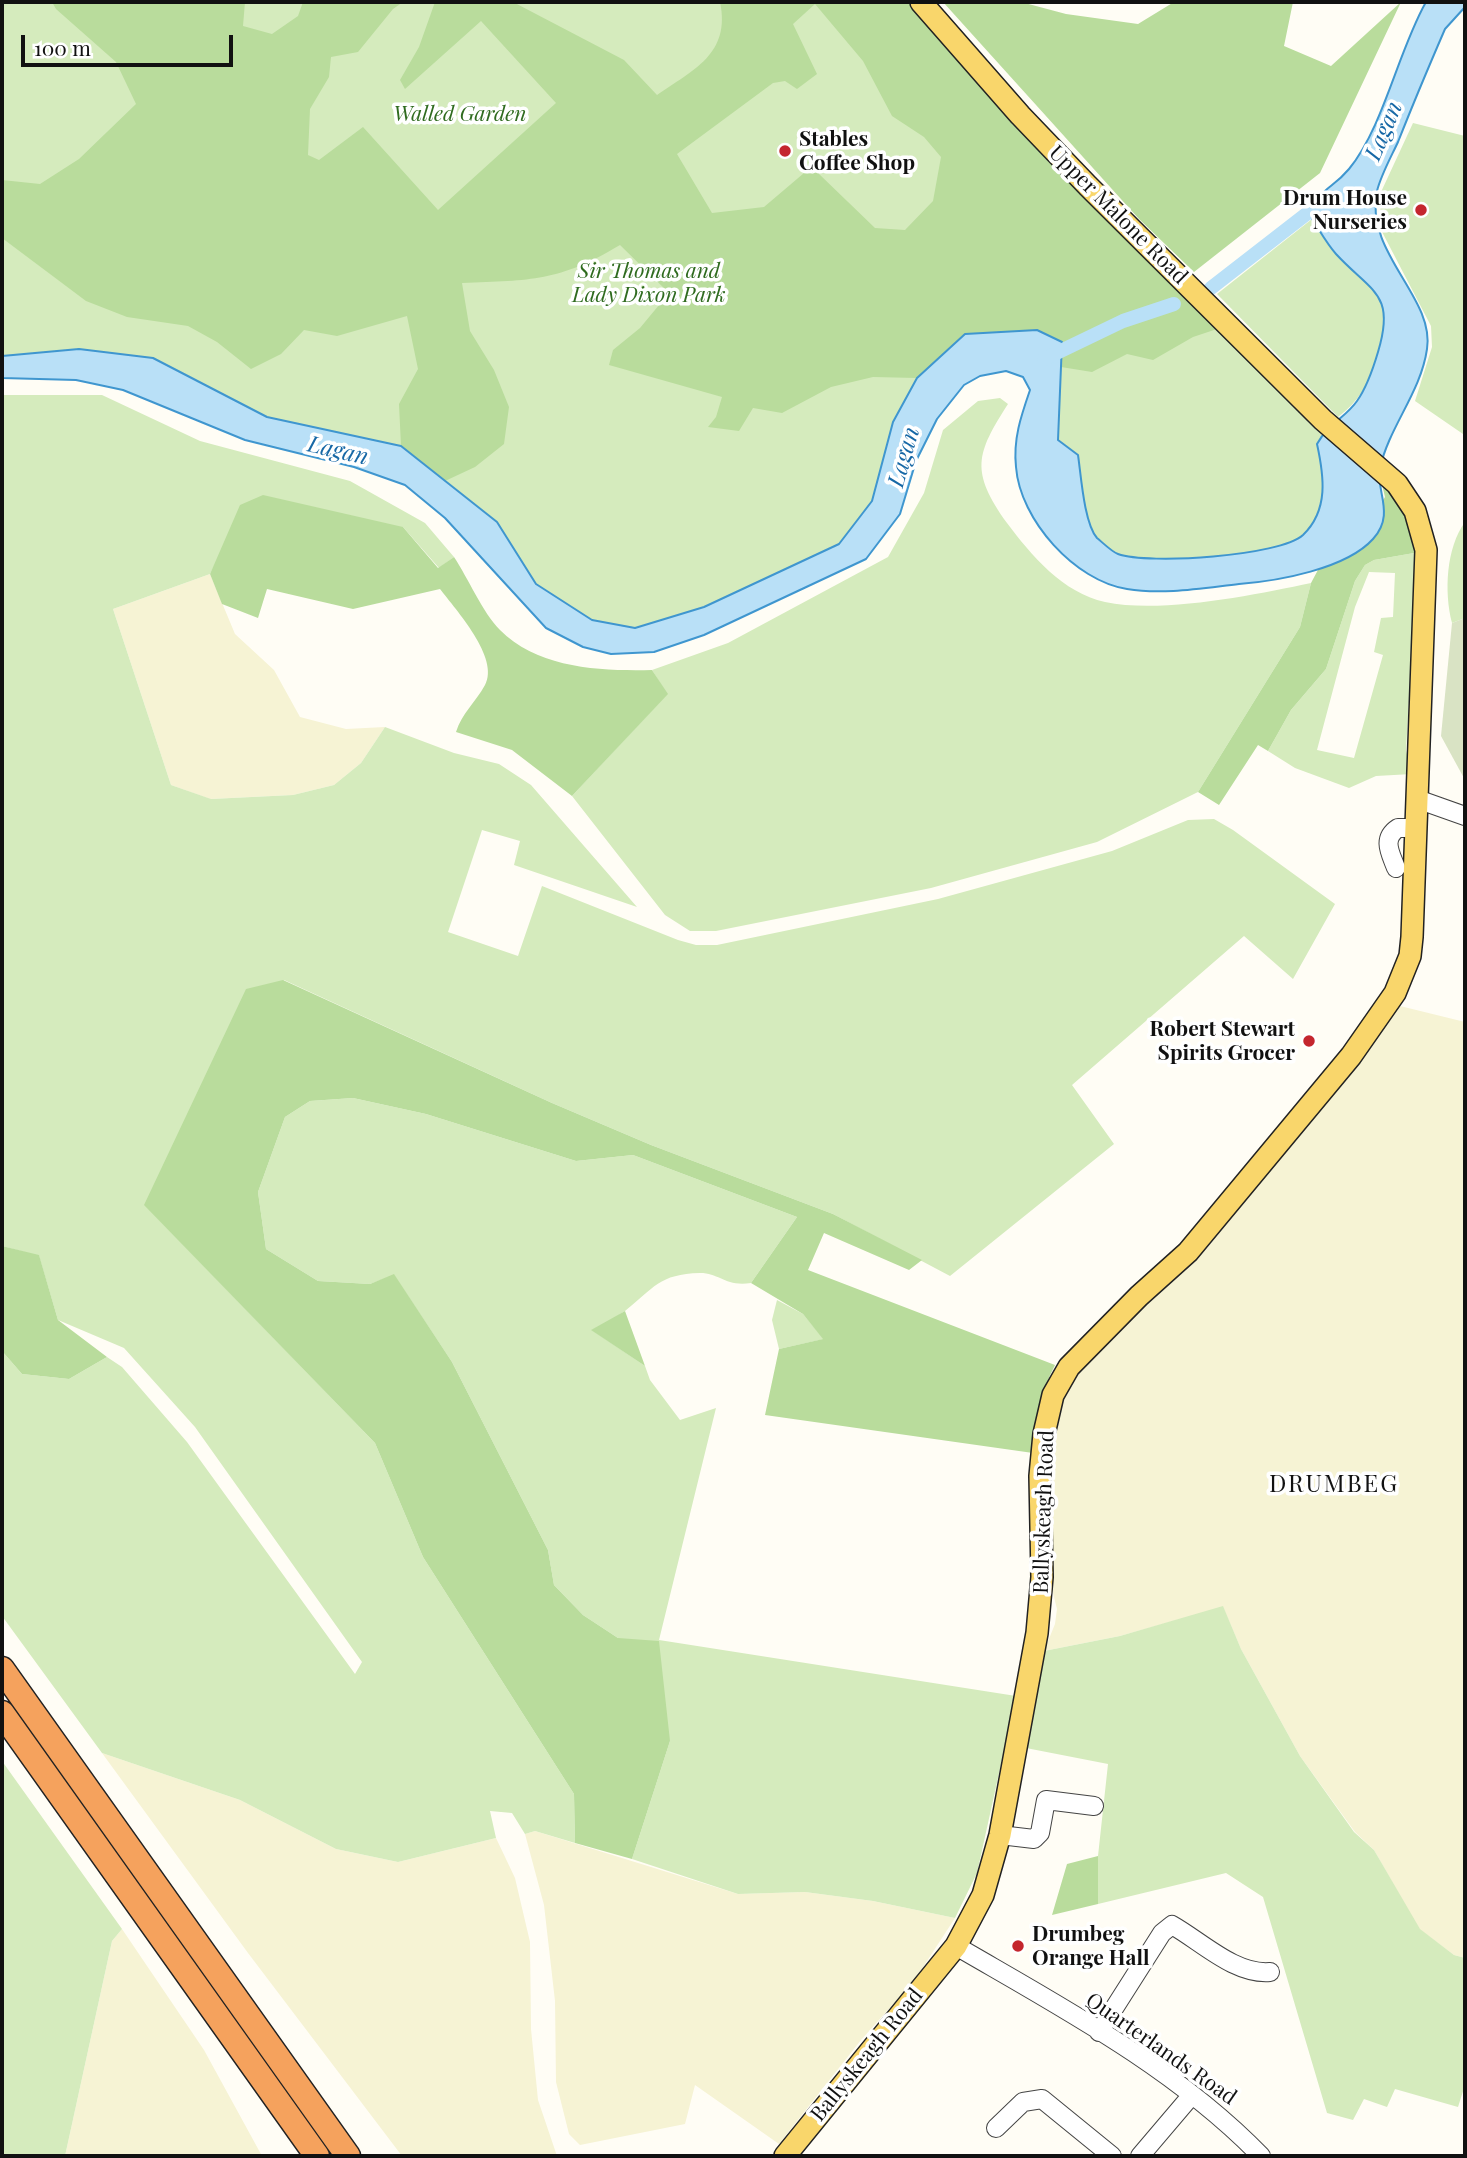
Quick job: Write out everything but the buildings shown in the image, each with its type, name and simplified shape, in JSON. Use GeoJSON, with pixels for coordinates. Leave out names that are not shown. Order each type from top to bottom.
{"type":"FeatureCollection","features":[{"type":"Feature","properties":{"kind":"highway"},"geometry":{"type":"LineString","coordinates":[[2,1669],[348,2156]]}},
{"type":"Feature","properties":{"kind":"highway"},"geometry":{"type":"LineString","coordinates":[[2,1713],[317,2156]]}},
{"type":"Feature","properties":{"kind":"main road","name":"Upper Malone Road"},"geometry":{"type":"LineString","coordinates":[[921,2],[1020,115],[1323,420],[1397,484],[1416,511],[1426,551],[1417,799]]}},
{"type":"Feature","properties":{"kind":"main road","name":"Ballyskeagh Road"},"geometry":{"type":"LineString","coordinates":[[785,2156],[956,1946],[984,1895],[1000,1835],[1041,1603],[1040,1476],[1044,1434],[1053,1395],[1069,1367],[1139,1296],[1188,1252],[1322,1092],[1384,1012],[1410,956],[1417,799]]}},
{"type":"Feature","properties":{"kind":"street"},"geometry":{"type":"LineString","coordinates":[[1417,799],[1465,816]]}},
{"type":"Feature","properties":{"kind":"street"},"geometry":{"type":"LineString","coordinates":[[1396,868],[1388,845],[1389,838],[1398,828],[1416,828]]}},
{"type":"Feature","properties":{"kind":"street"},"geometry":{"type":"LineString","coordinates":[[1000,1835],[1034,1839],[1040,1833],[1046,1800],[1094,1806]]}},
{"type":"Feature","properties":{"kind":"street"},"geometry":{"type":"LineString","coordinates":[[1099,2032],[1162,1933],[1172,1926],[1234,1964],[1256,1973],[1270,1972]]}},
{"type":"Feature","properties":{"kind":"street","name":"Quarterlands Road"},"geometry":{"type":"LineString","coordinates":[[956,1946],[1141,2058],[1230,2125],[1261,2156]]}},
{"type":"Feature","properties":{"kind":"street"},"geometry":{"type":"LineString","coordinates":[[1140,2156],[1191,2096]]}},
{"type":"Feature","properties":{"kind":"street"},"geometry":{"type":"LineString","coordinates":[[996,2128],[1023,2102],[1042,2099],[1112,2156]]}},
{"type":"Feature","properties":{"kind":"shaded area"},"geometry":{"type":"Polygon","coordinates":[[[210,574],[235,634],[274,670],[300,717],[346,729],[385,727],[361,763],[334,785],[293,795],[210,799],[171,785],[113,609],[210,574]]]}},
{"type":"Feature","properties":{"kind":"shaded area"},"geometry":{"type":"Polygon","coordinates":[[[1400,1006],[1465,1022],[1465,1958],[1454,1955],[1419,1929],[1374,1850],[1355,1832],[1300,1756],[1241,1649],[1223,1607],[1120,1636],[1044,1651],[1055,1624],[1057,1609],[1052,1589],[1049,1466],[1055,1422],[1063,1395],[1085,1363],[1208,1247],[1400,1006]]]}},
{"type":"Feature","properties":{"kind":"shaded area"},"geometry":{"type":"Polygon","coordinates":[[[102,1753],[240,1800],[336,1849],[398,1862],[496,1838],[515,1878],[530,1942],[531,2029],[538,2100],[557,2156],[402,2156],[248,1953],[102,1753]]]}},
{"type":"Feature","properties":{"kind":"shaded area"},"geometry":{"type":"Polygon","coordinates":[[[535,1831],[738,1894],[805,1892],[873,1901],[955,1918],[914,1981],[861,2040],[779,2144],[695,2085],[685,2124],[580,2145],[569,2134],[556,2082],[555,2001],[544,1905],[525,1834],[535,1831]]]}},
{"type":"Feature","properties":{"kind":"shaded area"},"geometry":{"type":"Polygon","coordinates":[[[122,1929],[204,2050],[262,2156],[65,2156],[112,1941],[122,1929]]]}},
{"type":"Feature","properties":{"kind":"green space","name":"Sir Thomas and Lady Dixon Park"},"geometry":{"type":"Polygon","coordinates":[[[2,2],[917,2],[1212,308],[1322,435],[1317,444],[1323,480],[1317,515],[1303,535],[1269,548],[1213,556],[1156,559],[1116,553],[1097,538],[1089,522],[1078,455],[1058,440],[1062,342],[965,334],[917,378],[893,422],[872,501],[840,544],[704,607],[635,628],[592,620],[536,584],[497,522],[401,446],[267,417],[153,358],[79,349],[2,356],[2,2]]]}},
{"type":"Feature","properties":{"kind":"green space"},"geometry":{"type":"Polygon","coordinates":[[[52,2],[245,2],[243,26],[272,34],[298,16],[303,2],[403,2],[393,9],[358,52],[331,57],[329,77],[310,109],[308,155],[319,160],[363,127],[438,210],[556,103],[481,21],[405,89],[400,80],[419,47],[435,2],[513,2],[624,60],[657,95],[696,68],[714,48],[720,35],[722,20],[720,2],[917,2],[1220,328],[1193,337],[1153,360],[1127,354],[1092,372],[1061,367],[1062,342],[965,334],[917,378],[873,377],[831,387],[782,413],[753,408],[739,431],[708,427],[716,417],[722,397],[609,365],[613,350],[640,328],[669,293],[620,245],[579,266],[544,277],[462,283],[470,331],[494,370],[509,407],[504,444],[475,467],[445,481],[401,446],[399,404],[418,369],[407,316],[337,336],[304,330],[281,354],[251,369],[217,342],[188,326],[127,317],[86,301],[2,238],[2,180],[40,184],[79,159],[136,104],[116,62],[56,9],[52,2]],[[815,4],[793,24],[817,74],[797,89],[785,81],[773,83],[677,154],[712,213],[764,207],[817,162],[819,174],[875,228],[905,230],[933,201],[941,157],[924,137],[892,116],[863,61],[815,4]]]}},
{"type":"Feature","properties":{"kind":"green space"},"geometry":{"type":"Polygon","coordinates":[[[943,2],[1021,2],[1066,14],[1138,24],[1174,2],[1293,2],[1284,46],[1331,66],[1401,2],[1320,173],[1194,272],[1139,219],[943,2]]]}},
{"type":"Feature","properties":{"kind":"green space","name":"Drum House Nurseries"},"geometry":{"type":"Polygon","coordinates":[[[1413,123],[1465,136],[1463,434],[1415,401],[1432,347],[1431,326],[1380,228],[1381,192],[1413,123]]]}},
{"type":"Feature","properties":{"kind":"green space"},"geometry":{"type":"Polygon","coordinates":[[[1312,219],[1337,255],[1373,289],[1383,309],[1382,338],[1370,377],[1357,399],[1338,417],[1217,294],[1312,219]]]}},
{"type":"Feature","properties":{"kind":"green space"},"geometry":{"type":"Polygon","coordinates":[[[2,395],[102,395],[200,441],[350,481],[425,523],[454,557],[439,568],[403,527],[221,553],[210,574],[113,609],[171,785],[211,799],[293,795],[334,785],[361,763],[385,727],[454,753],[499,764],[531,785],[637,907],[514,865],[520,841],[482,830],[448,932],[518,956],[542,886],[678,940],[696,945],[717,945],[938,899],[1112,851],[1188,820],[1214,819],[1335,904],[1293,979],[1244,936],[1072,1085],[1114,1144],[950,1276],[833,1214],[651,1145],[552,1103],[284,980],[145,1205],[375,1443],[423,1557],[574,1794],[575,1843],[535,1831],[525,1834],[512,1813],[490,1811],[496,1838],[398,1862],[336,1849],[240,1800],[102,1753],[2,1616],[2,1351],[22,1374],[69,1379],[107,1357],[122,1367],[187,1442],[355,1674],[362,1662],[195,1427],[124,1348],[58,1320],[39,1256],[2,1246],[2,395]]]}},
{"type":"Feature","properties":{"kind":"green space"},"geometry":{"type":"Polygon","coordinates":[[[1000,398],[1008,404],[984,450],[982,463],[987,490],[1016,535],[1037,560],[1062,581],[1075,590],[1105,602],[1153,606],[1208,602],[1311,583],[1300,627],[1198,792],[1097,842],[931,888],[716,931],[690,931],[665,915],[572,796],[667,694],[652,670],[728,643],[888,557],[924,493],[943,430],[978,401],[1000,398]]]}},
{"type":"Feature","properties":{"kind":"green space"},"geometry":{"type":"Polygon","coordinates":[[[1379,472],[1395,491],[1410,518],[1414,553],[1374,560],[1365,565],[1355,581],[1326,669],[1291,710],[1268,751],[1258,745],[1219,805],[1198,792],[1300,627],[1311,583],[1319,568],[1350,556],[1385,497],[1379,472]]]}},
{"type":"Feature","properties":{"kind":"green space"},"geometry":{"type":"Polygon","coordinates":[[[263,495],[403,527],[438,568],[454,557],[488,614],[500,630],[516,643],[533,653],[572,665],[612,670],[652,670],[668,694],[572,796],[512,750],[456,732],[485,685],[487,662],[482,648],[465,621],[440,589],[353,609],[267,589],[258,618],[222,604],[210,574],[240,505],[263,495]]]}},
{"type":"Feature","properties":{"kind":"green space"},"geometry":{"type":"Polygon","coordinates":[[[1465,522],[1465,618],[1452,623],[1448,571],[1454,544],[1465,522]]]}},
{"type":"Feature","properties":{"kind":"green space"},"geometry":{"type":"Polygon","coordinates":[[[1419,528],[1406,750],[1412,774],[1376,776],[1349,788],[1295,768],[1268,751],[1291,710],[1326,669],[1355,581],[1365,565],[1374,560],[1414,553],[1414,533],[1419,528]],[[1369,572],[1355,607],[1317,750],[1354,758],[1383,655],[1374,652],[1381,618],[1393,617],[1395,573],[1369,572]]]}},
{"type":"Feature","properties":{"kind":"green space"},"geometry":{"type":"Polygon","coordinates":[[[1465,618],[1465,780],[1441,736],[1452,623],[1465,618]]]}},
{"type":"Feature","properties":{"kind":"green space"},"geometry":{"type":"Polygon","coordinates":[[[283,980],[552,1103],[651,1145],[833,1214],[922,1260],[909,1270],[824,1233],[808,1270],[1055,1365],[1042,1397],[1033,1453],[765,1415],[779,1349],[823,1339],[803,1314],[751,1283],[797,1217],[633,1155],[576,1161],[426,1114],[353,1098],[310,1101],[285,1117],[258,1192],[266,1249],[318,1281],[370,1284],[394,1274],[452,1362],[548,1550],[554,1585],[583,1615],[618,1638],[659,1641],[670,1741],[632,1859],[575,1843],[574,1794],[423,1557],[375,1443],[144,1205],[246,989],[283,980]]]}},
{"type":"Feature","properties":{"kind":"green space"},"geometry":{"type":"Polygon","coordinates":[[[353,1098],[426,1114],[576,1161],[633,1155],[797,1217],[751,1283],[729,1282],[700,1273],[675,1276],[658,1284],[625,1311],[592,1330],[645,1366],[650,1380],[680,1420],[716,1408],[659,1640],[1016,1696],[977,1873],[955,1918],[873,1901],[805,1892],[738,1894],[632,1859],[670,1741],[618,1638],[583,1615],[554,1585],[548,1550],[452,1362],[394,1275],[370,1284],[318,1281],[266,1249],[258,1192],[285,1117],[310,1101],[353,1098]]]}},
{"type":"Feature","properties":{"kind":"green space"},"geometry":{"type":"Polygon","coordinates":[[[2,1246],[39,1255],[58,1320],[107,1357],[69,1379],[22,1374],[2,1351],[2,1246]]]}},
{"type":"Feature","properties":{"kind":"green space"},"geometry":{"type":"Polygon","coordinates":[[[777,1300],[803,1314],[824,1339],[779,1349],[772,1320],[777,1300]]]}},
{"type":"Feature","properties":{"kind":"green space"},"geometry":{"type":"Polygon","coordinates":[[[625,1311],[645,1366],[591,1330],[625,1311]]]}},
{"type":"Feature","properties":{"kind":"green space"},"geometry":{"type":"Polygon","coordinates":[[[1223,1606],[1241,1649],[1300,1756],[1354,1832],[1374,1850],[1420,1929],[1454,1955],[1465,1958],[1465,2085],[1458,2107],[1395,2089],[1387,2107],[1364,2099],[1353,2120],[1327,2113],[1263,1897],[1226,1873],[1098,1904],[1098,1856],[1108,1764],[1026,1748],[1044,1651],[1120,1636],[1223,1606]]]}},
{"type":"Feature","properties":{"kind":"green space"},"geometry":{"type":"Polygon","coordinates":[[[2,1761],[122,1929],[112,1941],[65,2156],[2,2156],[2,1761]]]}},
{"type":"Feature","properties":{"kind":"green space"},"geometry":{"type":"Polygon","coordinates":[[[1098,1856],[1098,1904],[1052,1915],[1067,1864],[1098,1856]]]}},
{"type":"Feature","properties":{"kind":"water","name":"Lagan"},"geometry":{"type":"Polygon","coordinates":[[[1426,2],[1465,2],[1465,7],[1445,29],[1381,179],[1377,191],[1376,213],[1380,235],[1421,311],[1427,330],[1424,365],[1390,438],[1380,468],[1384,511],[1380,530],[1361,549],[1346,558],[1310,572],[1255,582],[1155,591],[1107,584],[1088,574],[1054,545],[1039,527],[1028,507],[1020,487],[1015,457],[1018,428],[1030,390],[1023,377],[1006,371],[980,376],[964,385],[937,419],[916,461],[900,514],[866,559],[704,635],[654,652],[611,654],[583,647],[546,628],[445,518],[405,485],[354,467],[245,440],[123,390],[76,380],[2,378],[2,356],[79,349],[153,358],[267,417],[401,446],[497,522],[536,584],[592,620],[635,628],[704,607],[839,544],[872,501],[893,422],[917,378],[965,334],[1037,330],[1062,342],[1058,440],[1078,455],[1086,510],[1097,538],[1118,554],[1156,559],[1213,556],[1269,548],[1303,535],[1317,515],[1323,480],[1317,444],[1326,431],[1357,401],[1367,384],[1378,352],[1383,332],[1382,305],[1369,286],[1333,250],[1312,219],[1322,194],[1349,169],[1372,132],[1426,2]]]}},
{"type":"Feature","properties":{"kind":"waterway"},"geometry":{"type":"LineString","coordinates":[[1211,288],[1318,205],[1331,200]]}},
{"type":"Feature","properties":{"kind":"waterway"},"geometry":{"type":"LineString","coordinates":[[1044,359],[1123,321],[1174,304]]}},
{"type":"Feature","properties":{"kind":"place","name":"Stables Coffee Shop"},"geometry":{"type":"Point","coordinates":[785,151]}},
{"type":"Feature","properties":{"kind":"place","name":"Drum House Nurseries"},"geometry":{"type":"Point","coordinates":[1421,210]}},
{"type":"Feature","properties":{"kind":"place","name":"Robert Stewart Spirits Grocer"},"geometry":{"type":"Point","coordinates":[1309,1041]}},
{"type":"Feature","properties":{"kind":"place","name":"Drumbeg Orange Hall"},"geometry":{"type":"Point","coordinates":[1018,1946]}},
{"type":"Feature","properties":{"kind":"district","name":"DRUMBEG"},"geometry":{"type":"Point","coordinates":[1334,1485]}},
{"type":"Feature","properties":{"kind":"park label","name":"Walled Garden"},"geometry":{"type":"Point","coordinates":[460,114]}}]}
